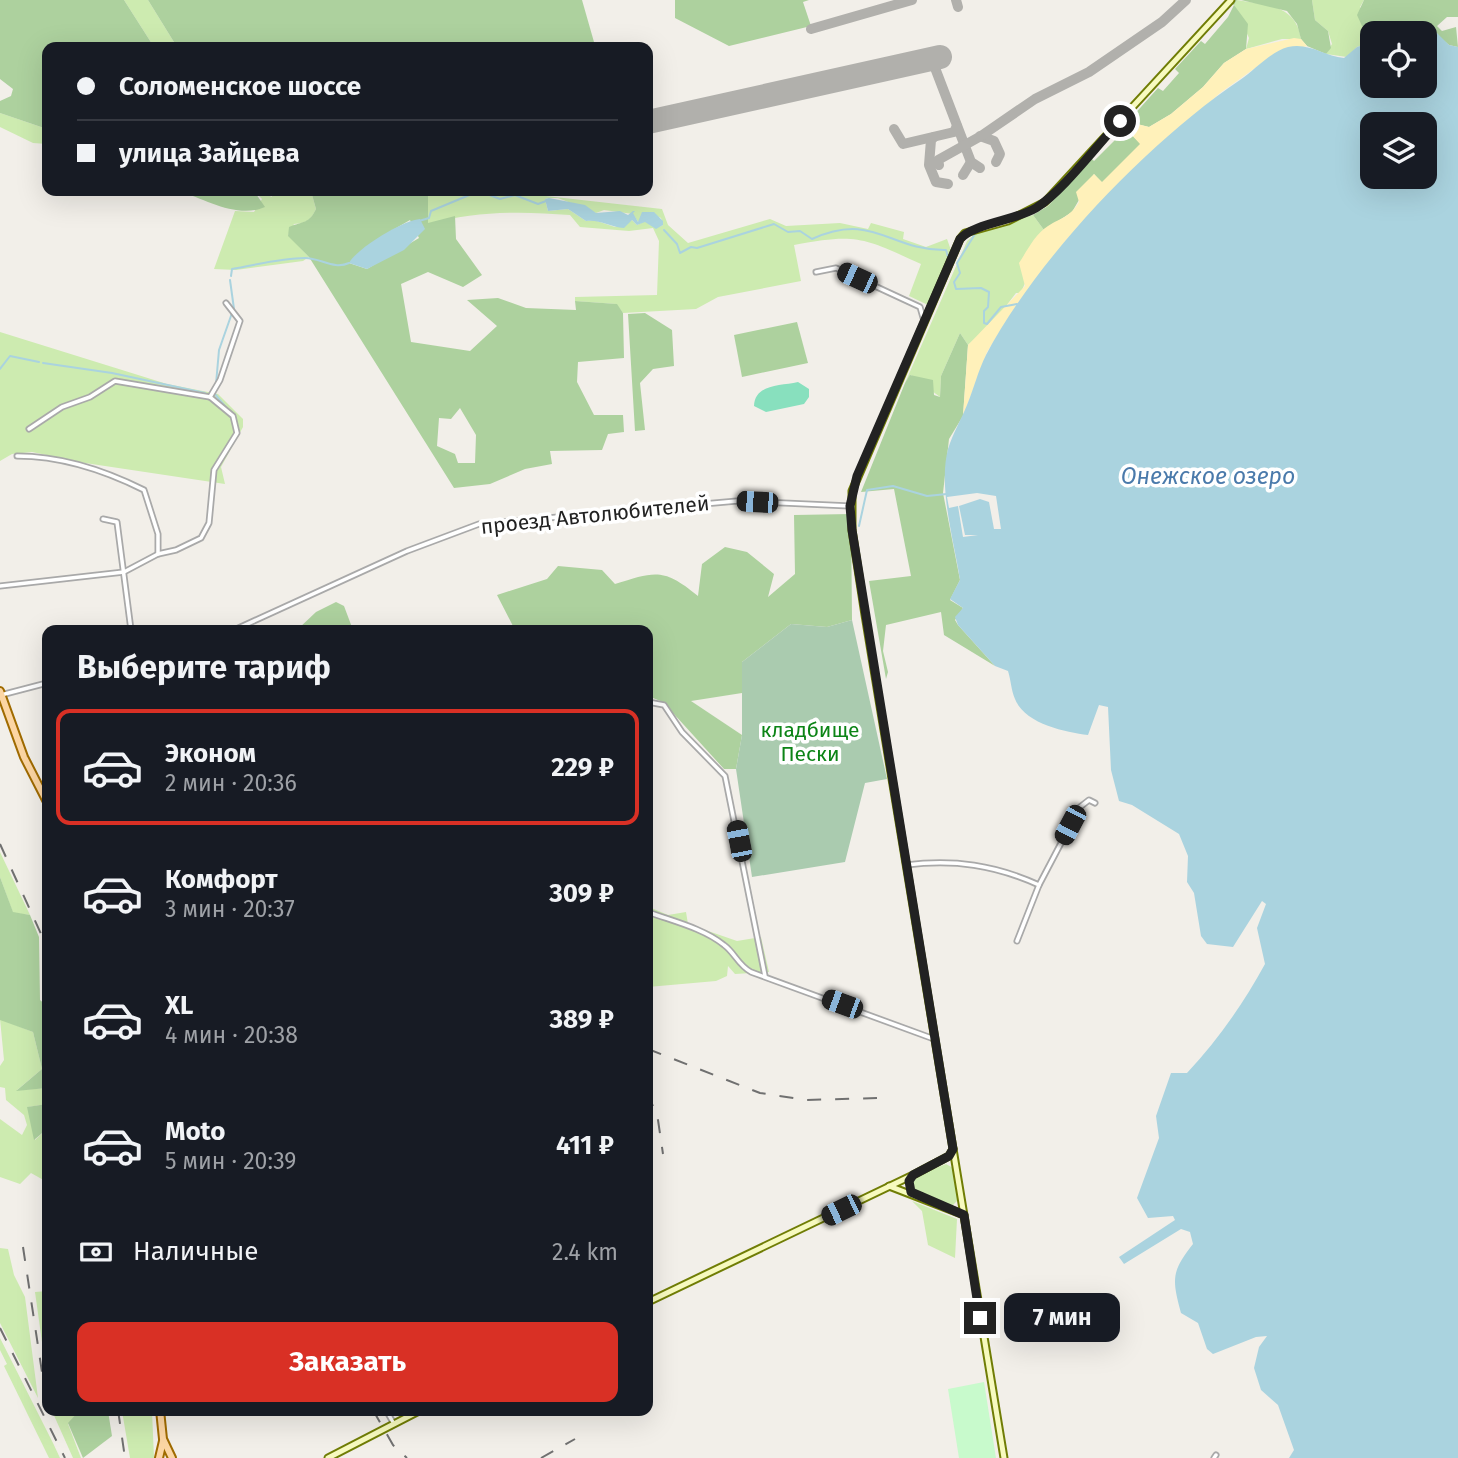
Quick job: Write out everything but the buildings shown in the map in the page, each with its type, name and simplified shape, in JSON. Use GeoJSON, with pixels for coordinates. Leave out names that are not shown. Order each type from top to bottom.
{"type":"FeatureCollection","features":[{"type":"Feature","properties":{"kind":"main road"},"geometry":{"type":"LineString","coordinates":[[1004,1458],[850,506],[857,476],[960,239],[965,233],[1009,221],[1045,202],[1231,0]]}},
{"type":"Feature","properties":{"kind":"main road"},"geometry":{"type":"LineString","coordinates":[[1,693],[24,757],[42,792]]}},
{"type":"Feature","properties":{"kind":"main road"},"geometry":{"type":"LineString","coordinates":[[653,1300],[944,1160],[953,1149]]}},
{"type":"Feature","properties":{"kind":"main road"},"geometry":{"type":"LineString","coordinates":[[944,1160],[956,1167]]}},
{"type":"Feature","properties":{"kind":"main road"},"geometry":{"type":"LineString","coordinates":[[911,1192],[909,1181],[913,1175]]}},
{"type":"Feature","properties":{"kind":"main road"},"geometry":{"type":"LineString","coordinates":[[890,1186],[964,1215]]}},
{"type":"Feature","properties":{"kind":"main road"},"geometry":{"type":"LineString","coordinates":[[949,1209],[956,1208],[962,1201]]}},
{"type":"Feature","properties":{"kind":"main road"},"geometry":{"type":"LineString","coordinates":[[159,1458],[163,1439],[161,1416]]}},
{"type":"Feature","properties":{"kind":"main road"},"geometry":{"type":"LineString","coordinates":[[328,1458],[409,1416]]}},
{"type":"Feature","properties":{"kind":"main road"},"geometry":{"type":"LineString","coordinates":[[163,1439],[172,1458]]}},
{"type":"Feature","properties":{"kind":"street"},"geometry":{"type":"LineString","coordinates":[[816,272],[836,268],[919,307],[924,321]]}},
{"type":"Feature","properties":{"kind":"street"},"geometry":{"type":"LineString","coordinates":[[210,397],[220,380],[240,321],[226,303]]}},
{"type":"Feature","properties":{"kind":"street"},"geometry":{"type":"LineString","coordinates":[[0,586],[124,572],[158,554],[201,538],[209,523],[215,470],[237,433],[233,416],[210,397],[115,382],[90,397],[62,407],[29,429]]}},
{"type":"Feature","properties":{"kind":"street"},"geometry":{"type":"LineString","coordinates":[[17,456],[53,458],[114,475],[144,490],[158,534],[158,554]]}},
{"type":"Feature","properties":{"kind":"street","name":"проезд Автолюбителей"},"geometry":{"type":"LineString","coordinates":[[245,625],[407,551],[479,524],[645,507],[737,501],[850,506]]}},
{"type":"Feature","properties":{"kind":"street"},"geometry":{"type":"LineString","coordinates":[[103,519],[117,522],[130,625]]}},
{"type":"Feature","properties":{"kind":"street"},"geometry":{"type":"LineString","coordinates":[[1,693],[42,684]]}},
{"type":"Feature","properties":{"kind":"street"},"geometry":{"type":"LineString","coordinates":[[653,703],[664,705],[682,732],[725,776],[765,976]]}},
{"type":"Feature","properties":{"kind":"street"},"geometry":{"type":"LineString","coordinates":[[1017,941],[1039,885],[1080,807],[1088,800],[1095,803]]}},
{"type":"Feature","properties":{"kind":"street"},"geometry":{"type":"LineString","coordinates":[[906,865],[933,862],[974,864],[1013,873],[1039,885]]}},
{"type":"Feature","properties":{"kind":"street"},"geometry":{"type":"LineString","coordinates":[[653,914],[701,932],[725,945],[740,966],[936,1039]]}},
{"type":"Feature","properties":{"kind":"street"},"geometry":{"type":"LineString","coordinates":[[389,1416],[394,1424]]}},
{"type":"Feature","properties":{"kind":"green space"},"geometry":{"type":"Polygon","coordinates":[[[0,0],[124,0],[151,42],[42,42],[42,127],[0,113],[0,101],[11,96],[13,89],[0,79],[0,0]]]}},
{"type":"Feature","properties":{"kind":"green space"},"geometry":{"type":"Polygon","coordinates":[[[124,0],[148,0],[174,42],[151,42],[124,0]]]}},
{"type":"Feature","properties":{"kind":"green space"},"geometry":{"type":"Polygon","coordinates":[[[148,0],[582,0],[594,42],[174,42],[148,0]]]}},
{"type":"Feature","properties":{"kind":"green space"},"geometry":{"type":"Polygon","coordinates":[[[675,0],[809,0],[803,2],[811,26],[729,46],[675,18],[675,0]]]}},
{"type":"Feature","properties":{"kind":"green space"},"geometry":{"type":"Polygon","coordinates":[[[1237,0],[1278,8],[1293,19],[1301,39],[1282,39],[1246,49],[1249,38],[1234,5],[1237,0]]]}},
{"type":"Feature","properties":{"kind":"green space"},"geometry":{"type":"Polygon","coordinates":[[[1241,0],[1312,0],[1315,20],[1328,31],[1331,48],[1326,54],[1307,46],[1301,39],[1297,24],[1287,11],[1241,0]]]}},
{"type":"Feature","properties":{"kind":"green space"},"geometry":{"type":"Polygon","coordinates":[[[1312,0],[1364,0],[1360,7],[1366,21],[1360,21],[1360,46],[1347,57],[1326,54],[1332,44],[1328,31],[1315,20],[1312,0]]]}},
{"type":"Feature","properties":{"kind":"green space"},"geometry":{"type":"Polygon","coordinates":[[[1364,0],[1458,0],[1458,17],[1447,17],[1437,26],[1437,21],[1360,22],[1357,15],[1364,0]]]}},
{"type":"Feature","properties":{"kind":"green space"},"geometry":{"type":"Polygon","coordinates":[[[1234,5],[1248,24],[1246,49],[1224,63],[1203,87],[1171,114],[1149,127],[1137,124],[1129,132],[1141,144],[1102,183],[1094,174],[1072,212],[1044,230],[1033,215],[1048,206],[1092,159],[1094,161],[1125,130],[1123,127],[1158,88],[1163,91],[1179,73],[1175,69],[1201,41],[1205,44],[1228,17],[1234,5]]]}},
{"type":"Feature","properties":{"kind":"green space"},"geometry":{"type":"Polygon","coordinates":[[[1437,26],[1442,31],[1456,27],[1458,47],[1449,45],[1437,35],[1437,26]]]}},
{"type":"Feature","properties":{"kind":"green space"},"geometry":{"type":"Polygon","coordinates":[[[0,113],[42,127],[42,144],[33,143],[0,127],[0,113]]]}},
{"type":"Feature","properties":{"kind":"green space"},"geometry":{"type":"Polygon","coordinates":[[[193,196],[257,196],[265,207],[244,211],[193,196]]]}},
{"type":"Feature","properties":{"kind":"green space"},"geometry":{"type":"Polygon","coordinates":[[[259,196],[312,196],[316,209],[314,213],[308,220],[294,224],[288,235],[309,257],[303,261],[236,270],[214,269],[235,211],[254,212],[262,199],[259,196]]]}},
{"type":"Feature","properties":{"kind":"green space"},"geometry":{"type":"Polygon","coordinates":[[[312,196],[428,196],[428,223],[455,216],[456,239],[482,275],[463,287],[428,272],[401,284],[411,342],[470,351],[497,326],[467,300],[498,298],[526,308],[576,310],[575,301],[617,304],[623,313],[624,358],[578,362],[577,382],[594,415],[623,415],[624,432],[608,434],[602,450],[550,451],[552,464],[525,469],[490,484],[454,488],[309,257],[288,236],[289,227],[308,220],[316,209],[312,196]],[[410,220],[379,238],[349,263],[367,269],[419,238],[410,220]],[[460,408],[451,419],[439,418],[437,446],[455,454],[458,463],[475,463],[476,435],[460,408]]]}},
{"type":"Feature","properties":{"kind":"green space"},"geometry":{"type":"Polygon","coordinates":[[[428,196],[546,196],[662,209],[668,225],[688,243],[770,219],[786,226],[840,223],[868,229],[871,223],[904,232],[903,239],[926,247],[947,239],[952,253],[928,305],[909,296],[921,264],[872,243],[833,239],[794,245],[801,281],[718,297],[696,309],[623,313],[616,304],[575,301],[575,297],[657,295],[659,241],[653,228],[629,231],[580,227],[570,215],[534,213],[481,214],[428,224],[428,196]],[[558,198],[545,199],[548,211],[568,209],[586,221],[594,220],[615,227],[632,220],[637,225],[645,221],[659,227],[663,225],[661,218],[648,212],[638,222],[633,214],[604,210],[596,213],[558,198]]]}},
{"type":"Feature","properties":{"kind":"green space"},"geometry":{"type":"Polygon","coordinates":[[[1033,215],[1044,230],[1034,246],[1027,278],[1020,293],[1016,293],[993,323],[968,345],[960,333],[941,376],[940,397],[911,375],[905,383],[967,241],[977,232],[1033,215]]]}},
{"type":"Feature","properties":{"kind":"green space"},"geometry":{"type":"Polygon","coordinates":[[[645,313],[672,330],[674,366],[653,369],[640,383],[645,430],[635,431],[628,314],[645,313]]]}},
{"type":"Feature","properties":{"kind":"green space"},"geometry":{"type":"Polygon","coordinates":[[[797,322],[808,363],[742,377],[734,335],[797,322]]]}},
{"type":"Feature","properties":{"kind":"green space"},"geometry":{"type":"Polygon","coordinates":[[[0,332],[167,384],[218,394],[243,419],[243,427],[221,467],[225,484],[85,463],[32,452],[12,454],[0,461],[0,332]]]}},
{"type":"Feature","properties":{"kind":"green space"},"geometry":{"type":"Polygon","coordinates":[[[960,333],[968,345],[963,416],[949,439],[943,493],[960,580],[950,600],[963,608],[955,620],[958,625],[995,666],[944,635],[941,612],[886,625],[883,651],[888,672],[886,679],[869,581],[911,576],[894,489],[861,492],[905,383],[910,375],[933,380],[934,395],[940,397],[941,376],[960,333]]]}},
{"type":"Feature","properties":{"kind":"green space"},"geometry":{"type":"Polygon","coordinates":[[[798,382],[809,389],[809,397],[804,404],[766,412],[754,406],[755,399],[764,390],[798,382]]]}},
{"type":"Feature","properties":{"kind":"green space"},"geometry":{"type":"Polygon","coordinates":[[[851,514],[852,620],[827,627],[791,624],[742,662],[742,693],[691,701],[742,735],[736,769],[724,769],[663,702],[653,698],[653,625],[512,625],[497,595],[547,579],[558,566],[602,570],[615,584],[640,576],[668,576],[698,596],[702,564],[725,547],[747,552],[774,574],[768,597],[795,574],[794,515],[851,514]]]}},
{"type":"Feature","properties":{"kind":"green space"},"geometry":{"type":"Polygon","coordinates":[[[336,602],[344,606],[351,625],[302,625],[316,612],[336,602]]]}},
{"type":"Feature","properties":{"kind":"green space","name":"кладбище Пески"},"geometry":{"type":"Polygon","coordinates":[[[852,620],[887,779],[865,783],[845,862],[752,877],[736,769],[742,735],[742,662],[791,624],[827,627],[852,620]]]}},
{"type":"Feature","properties":{"kind":"green space"},"geometry":{"type":"Polygon","coordinates":[[[0,852],[30,915],[13,913],[0,877],[0,852]]]}},
{"type":"Feature","properties":{"kind":"green space"},"geometry":{"type":"Polygon","coordinates":[[[0,877],[13,912],[30,915],[39,937],[42,1069],[33,1032],[0,1020],[0,877]]]}},
{"type":"Feature","properties":{"kind":"green space"},"geometry":{"type":"Polygon","coordinates":[[[653,909],[668,915],[686,912],[688,924],[737,941],[761,937],[769,972],[735,974],[728,966],[727,976],[716,981],[653,987],[653,909]]]}},
{"type":"Feature","properties":{"kind":"green space"},"geometry":{"type":"Polygon","coordinates":[[[0,1019],[33,1032],[42,1069],[17,1090],[42,1088],[42,1105],[28,1107],[35,1140],[42,1134],[42,1179],[31,1173],[20,1184],[0,1177],[0,1119],[22,1135],[27,1125],[24,1115],[6,1100],[5,1088],[0,1087],[0,1066],[4,1060],[0,1019]]]}},
{"type":"Feature","properties":{"kind":"green space"},"geometry":{"type":"Polygon","coordinates":[[[42,1069],[42,1088],[16,1091],[42,1069]]]}},
{"type":"Feature","properties":{"kind":"green space"},"geometry":{"type":"Polygon","coordinates":[[[42,1105],[42,1133],[34,1140],[27,1107],[42,1105]]]}},
{"type":"Feature","properties":{"kind":"green space"},"geometry":{"type":"Polygon","coordinates":[[[946,1164],[953,1168],[958,1200],[952,1206],[914,1190],[911,1185],[914,1177],[946,1164]]]}},
{"type":"Feature","properties":{"kind":"green space"},"geometry":{"type":"Polygon","coordinates":[[[912,1201],[957,1219],[955,1258],[928,1245],[922,1211],[912,1201]]]}},
{"type":"Feature","properties":{"kind":"green space"},"geometry":{"type":"Polygon","coordinates":[[[0,1248],[8,1249],[14,1275],[25,1297],[38,1398],[0,1323],[0,1248]]]}},
{"type":"Feature","properties":{"kind":"green space"},"geometry":{"type":"Polygon","coordinates":[[[42,1291],[42,1342],[35,1292],[42,1291]]]}},
{"type":"Feature","properties":{"kind":"green space"},"geometry":{"type":"Polygon","coordinates":[[[0,1338],[60,1458],[49,1458],[4,1366],[7,1364],[0,1350],[0,1338]]]}},
{"type":"Feature","properties":{"kind":"green space"},"geometry":{"type":"Polygon","coordinates":[[[984,1382],[996,1458],[959,1458],[948,1389],[984,1382]]]}},
{"type":"Feature","properties":{"kind":"green space"},"geometry":{"type":"Polygon","coordinates":[[[54,1416],[75,1416],[68,1424],[81,1458],[73,1458],[54,1416]]]}},
{"type":"Feature","properties":{"kind":"green space"},"geometry":{"type":"Polygon","coordinates":[[[74,1416],[109,1416],[112,1436],[83,1458],[68,1423],[74,1416]]]}},
{"type":"Feature","properties":{"kind":"green space"},"geometry":{"type":"Polygon","coordinates":[[[123,1416],[152,1416],[154,1458],[130,1458],[123,1416]]]}},
{"type":"Feature","properties":{"kind":"sand"},"geometry":{"type":"Polygon","coordinates":[[[1294,38],[1301,39],[1307,46],[1272,56],[1220,93],[1125,178],[1067,239],[1017,304],[987,352],[963,416],[968,345],[1025,286],[1019,263],[1039,233],[1072,211],[1079,202],[1076,192],[1094,174],[1102,182],[1140,144],[1129,132],[1137,124],[1149,127],[1171,114],[1203,87],[1224,63],[1246,49],[1294,38]]]}},
{"type":"Feature","properties":{"kind":"water","name":"Онежское озеро"},"geometry":{"type":"Polygon","coordinates":[[[1437,33],[1449,45],[1458,47],[1458,1458],[1289,1458],[1294,1450],[1278,1405],[1261,1390],[1254,1368],[1259,1347],[1267,1336],[1256,1337],[1213,1354],[1207,1349],[1198,1323],[1181,1313],[1175,1276],[1193,1244],[1190,1232],[1181,1229],[1124,1264],[1119,1257],[1175,1220],[1173,1216],[1148,1218],[1137,1198],[1159,1138],[1156,1116],[1171,1073],[1187,1073],[1209,1048],[1265,964],[1257,928],[1266,904],[1262,901],[1233,947],[1207,944],[1201,936],[1194,893],[1187,882],[1188,856],[1179,834],[1132,805],[1119,801],[1111,770],[1108,707],[1099,705],[1088,735],[1057,729],[1027,715],[1015,699],[1008,671],[995,666],[958,625],[955,617],[963,608],[950,599],[960,580],[946,497],[945,464],[948,449],[986,355],[1034,280],[1065,241],[1133,168],[1205,105],[1275,53],[1288,47],[1303,46],[1344,58],[1360,46],[1360,98],[1437,98],[1437,33]]]}},
{"type":"Feature","properties":{"kind":"water"},"geometry":{"type":"Polygon","coordinates":[[[545,199],[585,205],[596,213],[620,211],[628,215],[635,211],[633,213],[638,222],[642,212],[654,212],[663,221],[663,225],[656,229],[645,222],[637,225],[632,220],[624,228],[586,221],[568,209],[548,211],[545,199]]]}},
{"type":"Feature","properties":{"kind":"water"},"geometry":{"type":"Polygon","coordinates":[[[420,219],[425,229],[404,250],[367,269],[349,263],[361,250],[381,236],[403,224],[420,219]]]}},
{"type":"Feature","properties":{"kind":"pier"},"geometry":{"type":"Polygon","coordinates":[[[977,493],[996,496],[1001,529],[994,529],[989,502],[980,499],[959,506],[965,535],[978,535],[963,537],[958,506],[949,508],[947,497],[977,493]]]}},
{"type":"Feature","properties":{"kind":"waterway"},"geometry":{"type":"LineString","coordinates":[[419,221],[429,218],[431,211],[467,196]]}},
{"type":"Feature","properties":{"kind":"waterway"},"geometry":{"type":"LineString","coordinates":[[492,196],[500,199],[511,196]]}},
{"type":"Feature","properties":{"kind":"waterway"},"geometry":{"type":"LineString","coordinates":[[518,196],[538,204],[546,201]]}},
{"type":"Feature","properties":{"kind":"waterway"},"geometry":{"type":"LineString","coordinates":[[664,230],[677,244],[680,253],[691,247],[697,248],[774,224],[788,232],[800,231],[812,239],[833,231],[867,230],[910,245],[946,250],[948,257]]}},
{"type":"Feature","properties":{"kind":"waterway"},"geometry":{"type":"LineString","coordinates":[[975,234],[957,263],[960,273],[954,282],[956,289],[981,288],[989,292],[988,307],[984,311],[984,323],[987,324],[1001,307],[1017,304]]}},
{"type":"Feature","properties":{"kind":"waterway"},"geometry":{"type":"LineString","coordinates":[[231,276],[232,269],[287,259],[305,258],[338,265],[349,263]]}},
{"type":"Feature","properties":{"kind":"waterway"},"geometry":{"type":"LineString","coordinates":[[230,280],[234,309]]}},
{"type":"Feature","properties":{"kind":"waterway"},"geometry":{"type":"LineString","coordinates":[[216,384],[219,350],[232,313]]}},
{"type":"Feature","properties":{"kind":"waterway"},"geometry":{"type":"LineString","coordinates":[[0,369],[10,356],[39,362]]}},
{"type":"Feature","properties":{"kind":"waterway"},"geometry":{"type":"LineString","coordinates":[[43,363],[112,373],[205,393]]}},
{"type":"Feature","properties":{"kind":"waterway"},"geometry":{"type":"LineString","coordinates":[[214,393],[229,411]]}},
{"type":"Feature","properties":{"kind":"waterway"},"geometry":{"type":"LineString","coordinates":[[859,526],[867,490],[893,486],[927,496],[947,494]]}},
{"type":"Feature","properties":{"kind":"taxiway"},"geometry":{"type":"LineString","coordinates":[[811,29],[912,0]]}},
{"type":"Feature","properties":{"kind":"taxiway"},"geometry":{"type":"LineString","coordinates":[[956,0],[958,7]]}},
{"type":"Feature","properties":{"kind":"taxiway"},"geometry":{"type":"LineString","coordinates":[[939,165],[938,160],[981,136],[1035,99],[1089,72],[1162,22],[1186,0]]}},
{"type":"Feature","properties":{"kind":"taxiway"},"geometry":{"type":"LineString","coordinates":[[932,60],[971,162],[980,168]]}},
{"type":"Feature","properties":{"kind":"taxiway"},"geometry":{"type":"LineString","coordinates":[[894,129],[903,144],[954,132],[957,126]]}},
{"type":"Feature","properties":{"kind":"taxiway"},"geometry":{"type":"LineString","coordinates":[[980,136],[994,141],[1000,154],[996,162]]}},
{"type":"Feature","properties":{"kind":"taxiway"},"geometry":{"type":"LineString","coordinates":[[934,137],[931,140],[929,165],[936,182],[948,184]]}},
{"type":"Feature","properties":{"kind":"taxiway"},"geometry":{"type":"LineString","coordinates":[[963,175],[971,162]]}},
{"type":"Feature","properties":{"kind":"runway"},"geometry":{"type":"LineString","coordinates":[[653,121],[940,57]]}},
{"type":"Feature","properties":{"kind":"railway"},"geometry":{"type":"LineString","coordinates":[[0,844],[42,936]]}},
{"type":"Feature","properties":{"kind":"railway"},"geometry":{"type":"LineString","coordinates":[[653,1051],[760,1093],[807,1100],[877,1098]]}},
{"type":"Feature","properties":{"kind":"railway"},"geometry":{"type":"LineString","coordinates":[[653,1106],[658,1120],[663,1154]]}},
{"type":"Feature","properties":{"kind":"railway"},"geometry":{"type":"LineString","coordinates":[[23,1247],[42,1372]]}},
{"type":"Feature","properties":{"kind":"railway"},"geometry":{"type":"LineString","coordinates":[[0,1328],[42,1412]]}},
{"type":"Feature","properties":{"kind":"railway"},"geometry":{"type":"LineString","coordinates":[[44,1416],[65,1458]]}},
{"type":"Feature","properties":{"kind":"railway"},"geometry":{"type":"LineString","coordinates":[[119,1416],[125,1458]]}},
{"type":"Feature","properties":{"kind":"railway"},"geometry":{"type":"LineString","coordinates":[[376,1416],[393,1445],[407,1458]]}},
{"type":"Feature","properties":{"kind":"railway"},"geometry":{"type":"LineString","coordinates":[[541,1458],[575,1439]]}},
{"type":"Feature","properties":{"kind":"route"},"geometry":{"type":"LineString","coordinates":[[980,1318],[964,1215],[911,1192],[909,1188],[913,1175],[949,1156],[953,1149],[865,615],[850,506],[857,476],[960,239],[965,233],[1009,221],[1045,202],[1120,121]]}}]}
